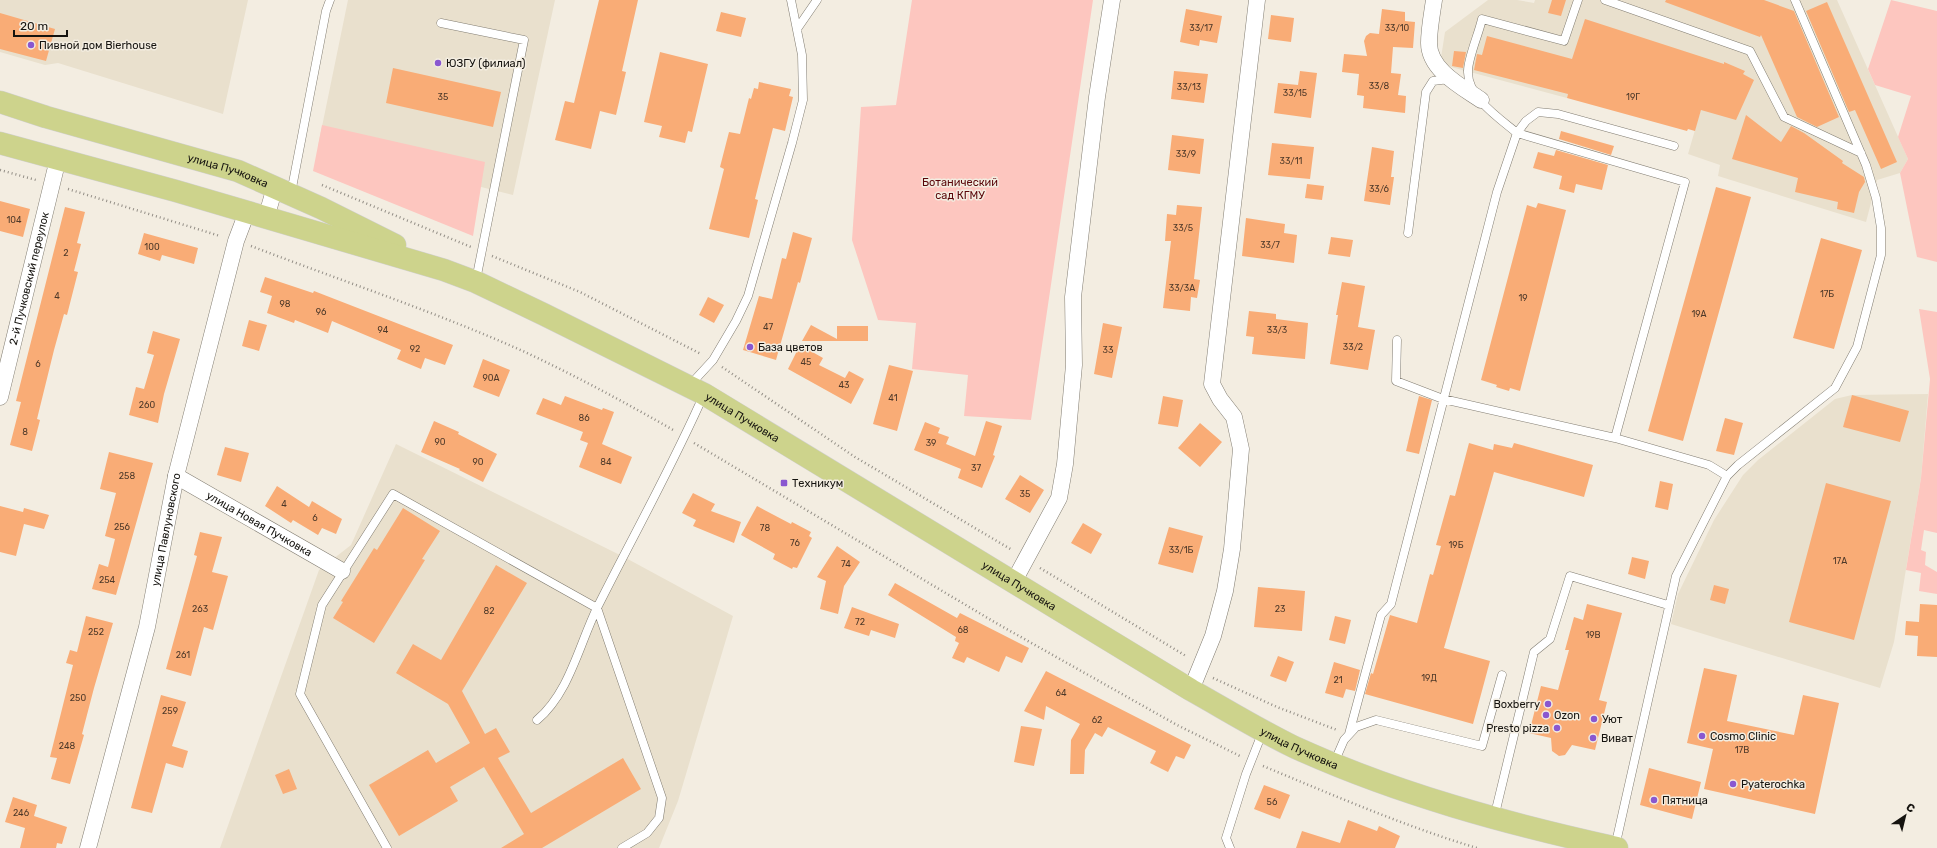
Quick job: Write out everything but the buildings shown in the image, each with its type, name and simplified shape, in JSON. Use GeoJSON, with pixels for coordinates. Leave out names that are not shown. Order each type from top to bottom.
{"type":"FeatureCollection","features":[{"type":"Feature","properties":{"kind":"main road","name":"улица Пучковка"},"geometry":{"type":"LineString","coordinates":[[0,102],[46,117],[238,171],[283,191],[444,270]]}},
{"type":"Feature","properties":{"kind":"main road","name":"улица Пучковка"},"geometry":{"type":"LineString","coordinates":[[0,143],[256,215],[444,270],[476,282],[697,389],[1013,583],[1191,690],[1263,731],[1295,747],[1426,797],[1494,819],[1616,848]]}},
{"type":"Feature","properties":{"kind":"street"},"geometry":{"type":"LineString","coordinates":[[1013,583],[1058,498],[1066,464],[1074,365],[1073,297],[1097,97],[1112,0]]}},
{"type":"Feature","properties":{"kind":"street"},"geometry":{"type":"LineString","coordinates":[[1191,690],[1213,636],[1225,591],[1232,550],[1241,449],[1234,417],[1220,399],[1212,384],[1257,0]]}},
{"type":"Feature","properties":{"kind":"street"},"geometry":{"type":"LineString","coordinates":[[1434,0],[1429,44],[1435,61],[1450,78],[1481,100]]}},
{"type":"Feature","properties":{"kind":"street","name":"2-й Пучковский переулок"},"geometry":{"type":"LineString","coordinates":[[0,397],[58,159]]}},
{"type":"Feature","properties":{"kind":"street","name":"улица Павлуновского"},"geometry":{"type":"LineString","coordinates":[[88,848],[147,627],[176,476],[236,241],[256,215],[283,191]]}},
{"type":"Feature","properties":{"kind":"street","name":"улица Новая Пучковка"},"geometry":{"type":"LineString","coordinates":[[176,476],[342,571]]}},
{"type":"Feature","properties":{"kind":"lane"},"geometry":{"type":"LineString","coordinates":[[283,191],[326,11],[330,0]]}},
{"type":"Feature","properties":{"kind":"lane"},"geometry":{"type":"LineString","coordinates":[[536,720],[547,711],[560,693],[597,608],[685,437],[697,389],[736,321],[748,296],[803,100],[802,55],[791,0]]}},
{"type":"Feature","properties":{"kind":"lane"},"geometry":{"type":"LineString","coordinates":[[797,29],[817,0]]}},
{"type":"Feature","properties":{"kind":"lane"},"geometry":{"type":"LineString","coordinates":[[1578,0],[1564,41],[1482,19],[1468,70],[1471,85],[1481,100],[1516,133],[1685,182],[1615,438]]}},
{"type":"Feature","properties":{"kind":"lane"},"geometry":{"type":"LineString","coordinates":[[1605,0],[1750,51],[1784,117],[1861,153]]}},
{"type":"Feature","properties":{"kind":"lane"},"geometry":{"type":"LineString","coordinates":[[1616,848],[1668,605],[1679,570],[1727,476],[1738,465],[1835,388],[1857,347],[1881,255],[1881,228],[1876,198],[1861,153],[1795,0]]}},
{"type":"Feature","properties":{"kind":"lane"},"geometry":{"type":"LineString","coordinates":[[441,23],[524,40],[476,282]]}},
{"type":"Feature","properties":{"kind":"lane"},"geometry":{"type":"LineString","coordinates":[[1408,233],[1426,92],[1433,82],[1450,78]]}},
{"type":"Feature","properties":{"kind":"lane"},"geometry":{"type":"LineString","coordinates":[[1349,734],[1381,615],[1391,604],[1497,192],[1516,133],[1526,121],[1538,112],[1558,114],[1674,146]]}},
{"type":"Feature","properties":{"kind":"lane"},"geometry":{"type":"LineString","coordinates":[[1397,340],[1396,381],[1443,399],[1615,438],[1709,465],[1727,476]]}},
{"type":"Feature","properties":{"kind":"lane"},"geometry":{"type":"LineString","coordinates":[[387,848],[300,694],[322,605],[342,571],[393,494],[597,608],[662,798],[659,818],[647,833],[622,848]]}},
{"type":"Feature","properties":{"kind":"lane"},"geometry":{"type":"LineString","coordinates":[[1494,819],[1534,652],[1550,639],[1570,576],[1668,605]]}},
{"type":"Feature","properties":{"kind":"lane"},"geometry":{"type":"LineString","coordinates":[[1334,763],[1344,740],[1349,734],[1356,727],[1376,720],[1482,746],[1502,675]]}},
{"type":"Feature","properties":{"kind":"lane"},"geometry":{"type":"LineString","coordinates":[[1230,848],[1226,838],[1251,761],[1263,731]]}},
{"type":"Feature","properties":{"kind":"path"},"geometry":{"type":"LineString","coordinates":[[0,170],[52,184],[236,241],[432,314],[524,352],[604,391],[685,437],[996,623],[1177,725],[1251,761],[1350,802],[1453,841],[1477,848]]}},
{"type":"Feature","properties":{"kind":"shaded area"},"geometry":{"type":"Polygon","coordinates":[[[0,0],[248,0],[223,114],[58,63],[45,65],[0,52],[0,0]]]}},
{"type":"Feature","properties":{"kind":"shaded area","name":"ЮЗГУ (филиал)"},"geometry":{"type":"Polygon","coordinates":[[[348,0],[555,0],[513,195],[318,146],[348,0]]]}},
{"type":"Feature","properties":{"kind":"shaded area"},"geometry":{"type":"Polygon","coordinates":[[[1488,0],[1517,0],[1534,3],[1535,0],[1837,0],[1908,159],[1900,173],[1877,180],[1866,222],[1718,176],[1720,165],[1688,154],[1704,99],[1577,62],[1567,98],[1440,64],[1445,32],[1488,0]]]}},
{"type":"Feature","properties":{"kind":"shaded area"},"geometry":{"type":"Polygon","coordinates":[[[1928,394],[1921,478],[1894,642],[1880,688],[1671,624],[1678,594],[1714,520],[1743,475],[1758,460],[1835,399],[1852,395],[1928,394]]]}},
{"type":"Feature","properties":{"kind":"shaded area"},"geometry":{"type":"Polygon","coordinates":[[[396,444],[624,557],[733,616],[678,801],[659,848],[220,848],[319,570],[351,545],[396,444]]]}},
{"type":"Feature","properties":{"kind":"green space","name":"Ботанический сад КГМУ"},"geometry":{"type":"Polygon","coordinates":[[[912,0],[1093,0],[1031,420],[964,416],[968,375],[912,369],[916,323],[878,320],[852,240],[861,107],[896,105],[912,0]]]}},
{"type":"Feature","properties":{"kind":"green space"},"geometry":{"type":"Polygon","coordinates":[[[1891,0],[1937,11],[1937,262],[1917,257],[1900,173],[1908,159],[1898,137],[1911,96],[1875,85],[1868,69],[1891,0]]]}},
{"type":"Feature","properties":{"kind":"green space"},"geometry":{"type":"Polygon","coordinates":[[[322,125],[485,162],[473,236],[313,171],[322,125]]]}},
{"type":"Feature","properties":{"kind":"green space"},"geometry":{"type":"Polygon","coordinates":[[[1919,309],[1937,312],[1937,533],[1924,530],[1921,550],[1926,552],[1925,565],[1937,572],[1937,594],[1919,591],[1921,573],[1906,570],[1921,478],[1930,379],[1919,309]]]}},
{"type":"Feature","properties":{"kind":"place","name":"Пивной дом Bierhouse"},"geometry":{"type":"Point","coordinates":[31,45]}},
{"type":"Feature","properties":{"kind":"place","name":"ЮЗГУ (филиал)"},"geometry":{"type":"Point","coordinates":[438,63]}},
{"type":"Feature","properties":{"kind":"place","name":"База цветов"},"geometry":{"type":"Point","coordinates":[750,347]}},
{"type":"Feature","properties":{"kind":"place","name":"Техникум"},"geometry":{"type":"Point","coordinates":[784,483]}},
{"type":"Feature","properties":{"kind":"place","name":"Boxberry"},"geometry":{"type":"Point","coordinates":[1548,704]}},
{"type":"Feature","properties":{"kind":"place","name":"Ozon"},"geometry":{"type":"Point","coordinates":[1546,715]}},
{"type":"Feature","properties":{"kind":"place","name":"Уют"},"geometry":{"type":"Point","coordinates":[1594,719]}},
{"type":"Feature","properties":{"kind":"place","name":"Presto pizza"},"geometry":{"type":"Point","coordinates":[1557,728]}},
{"type":"Feature","properties":{"kind":"place","name":"Cosmo Clinic"},"geometry":{"type":"Point","coordinates":[1702,736]}},
{"type":"Feature","properties":{"kind":"place","name":"Виват"},"geometry":{"type":"Point","coordinates":[1593,738]}},
{"type":"Feature","properties":{"kind":"place","name":"Pyaterochka"},"geometry":{"type":"Point","coordinates":[1733,784]}},
{"type":"Feature","properties":{"kind":"place","name":"Пятница"},"geometry":{"type":"Point","coordinates":[1654,800]}}]}
